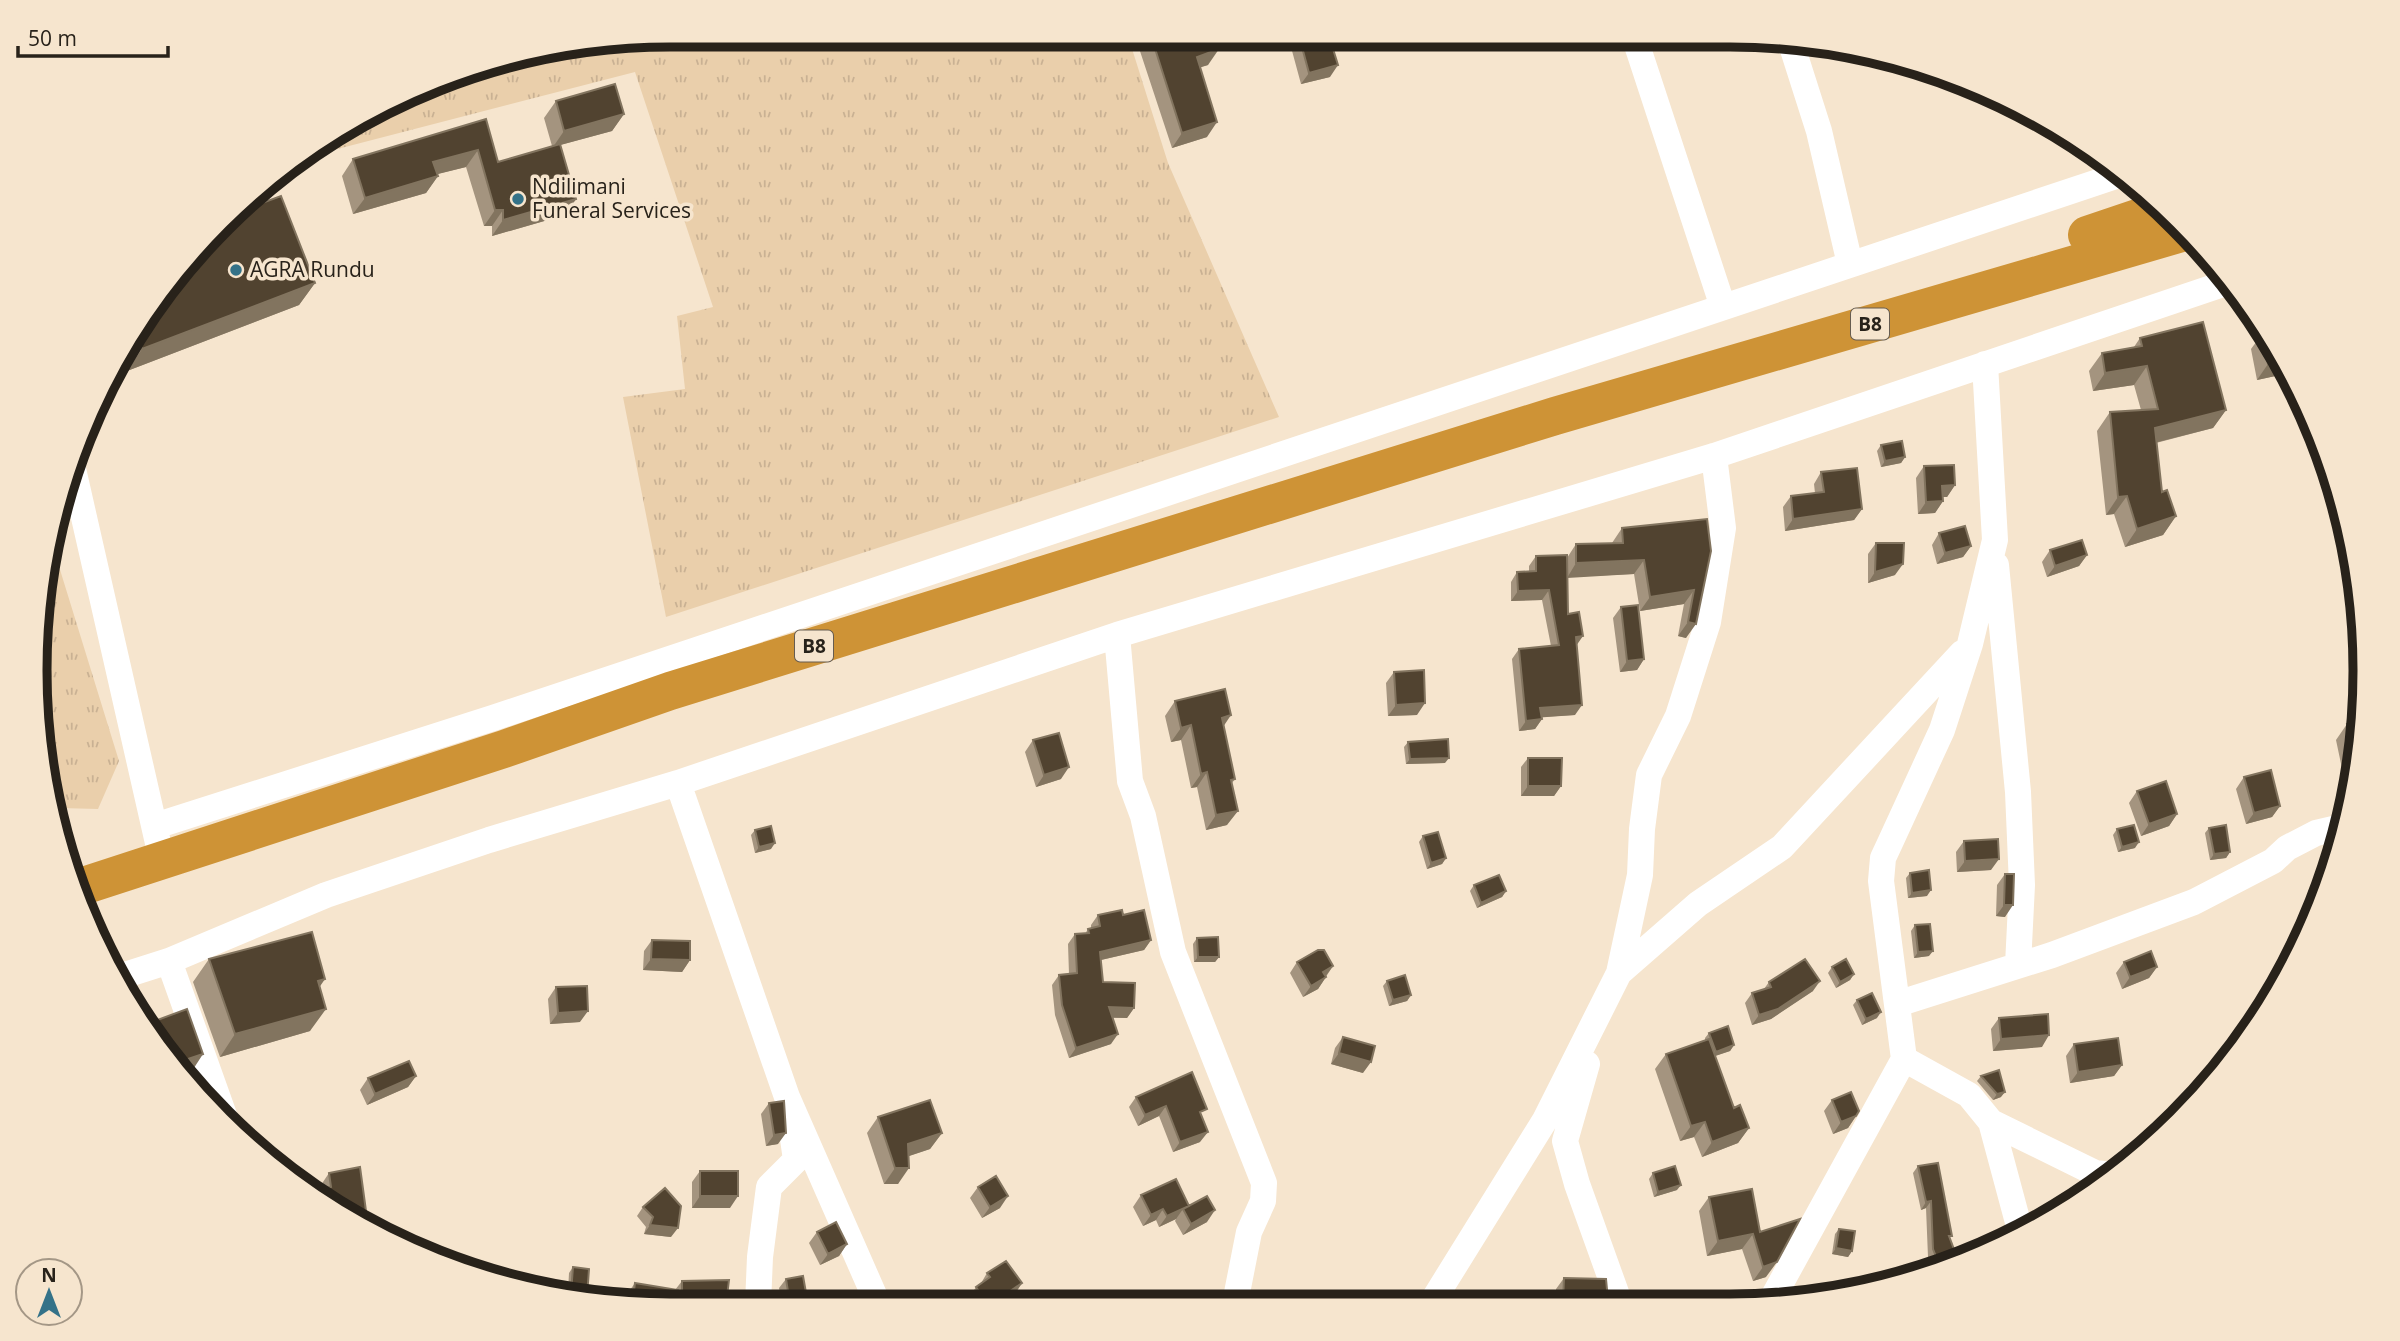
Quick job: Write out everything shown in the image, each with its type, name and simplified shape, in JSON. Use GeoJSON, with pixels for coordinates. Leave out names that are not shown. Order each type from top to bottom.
{"type":"FeatureCollection","features":[{"type":"Feature","properties":{"kind":"highway","name":"B8"},"geometry":{"type":"LineString","coordinates":[[85,884],[158,844],[670,691],[1555,416],[2172,232]]}},
{"type":"Feature","properties":{"kind":"street"},"geometry":{"type":"LineString","coordinates":[[1638,47],[1723,307]]}},
{"type":"Feature","properties":{"kind":"street"},"geometry":{"type":"LineString","coordinates":[[1794,51],[1819,131],[1850,264]]}},
{"type":"Feature","properties":{"kind":"street"},"geometry":{"type":"LineString","coordinates":[[76,483],[158,844],[493,718],[2111,178]]}},
{"type":"Feature","properties":{"kind":"street"},"geometry":{"type":"LineString","coordinates":[[127,974],[169,961],[326,895],[678,783],[1117,635],[1714,456],[2219,285]]}},
{"type":"Feature","properties":{"kind":"street"},"geometry":{"type":"LineString","coordinates":[[1985,364],[1995,540],[2018,792],[2022,885],[2018,965]]}},
{"type":"Feature","properties":{"kind":"street"},"geometry":{"type":"LineString","coordinates":[[1437,1294],[1545,1120],[1601,1014],[1619,973],[1640,875],[1649,775],[1678,716],[1708,622],[1723,528],[1714,456]]}},
{"type":"Feature","properties":{"kind":"street"},"geometry":{"type":"LineString","coordinates":[[1782,1291],[1904,1059],[1881,881],[1884,858],[1942,730],[1970,644],[1995,540]]}},
{"type":"Feature","properties":{"kind":"street"},"geometry":{"type":"LineString","coordinates":[[1117,635],[1130,781],[1143,816],[1174,952],[1264,1183],[1263,1201],[1248,1232],[1237,1294]]}},
{"type":"Feature","properties":{"kind":"street"},"geometry":{"type":"LineString","coordinates":[[1619,973],[1698,904],[1782,846],[1970,644]]}},
{"type":"Feature","properties":{"kind":"street"},"geometry":{"type":"LineString","coordinates":[[678,783],[787,1097],[874,1294]]}},
{"type":"Feature","properties":{"kind":"street"},"geometry":{"type":"LineString","coordinates":[[1897,1004],[2018,965],[2194,902],[2273,861],[2287,848],[2333,830]]}},
{"type":"Feature","properties":{"kind":"street"},"geometry":{"type":"LineString","coordinates":[[169,961],[218,1098]]}},
{"type":"Feature","properties":{"kind":"street"},"geometry":{"type":"LineString","coordinates":[[1601,1014],[1565,1141],[1577,1184],[1616,1294]]}},
{"type":"Feature","properties":{"kind":"street"},"geometry":{"type":"LineString","coordinates":[[1904,1059],[1969,1096],[1991,1122],[2098,1173]]}},
{"type":"Feature","properties":{"kind":"street"},"geometry":{"type":"LineString","coordinates":[[758,1294],[760,1256],[769,1187],[796,1160],[787,1097]]}},
{"type":"Feature","properties":{"kind":"street"},"geometry":{"type":"LineString","coordinates":[[1991,1122],[2018,1222]]}},
{"type":"Feature","properties":{"kind":"green space"},"geometry":{"type":"Polygon","coordinates":[[[670,47],[1131,47],[1168,163],[1279,417],[666,617],[623,397],[685,389],[677,316],[713,307],[635,72],[323,153],[395,112],[470,80],[509,68],[589,53],[670,47]]]}},
{"type":"Feature","properties":{"kind":"green space"},"geometry":{"type":"Polygon","coordinates":[[[57,561],[119,761],[98,809],[63,808],[59,792],[47,670],[57,561]]]}},
{"type":"Feature","properties":{"kind":"building"},"geometry":{"type":"Polygon","coordinates":[[[1155,47],[1218,47],[1219,49],[1197,57],[1217,122],[1182,133],[1155,47]]]}},
{"type":"Feature","properties":{"kind":"building"},"geometry":{"type":"Polygon","coordinates":[[[1302,47],[1332,47],[1338,65],[1309,73],[1302,47]]]}},
{"type":"Feature","properties":{"kind":"building"},"geometry":{"type":"Polygon","coordinates":[[[615,84],[624,114],[564,131],[556,101],[615,84]]]}},
{"type":"Feature","properties":{"kind":"building"},"geometry":{"type":"Polygon","coordinates":[[[486,119],[498,162],[560,144],[576,199],[503,220],[503,210],[495,210],[478,150],[433,162],[438,176],[365,198],[353,159],[486,119]]]}},
{"type":"Feature","properties":{"kind":"building","name":"AGRA Rundu"},"geometry":{"type":"Polygon","coordinates":[[[281,196],[315,283],[142,349],[140,344],[176,291],[230,230],[257,205],[281,196]]]}},
{"type":"Feature","properties":{"kind":"building"},"geometry":{"type":"Polygon","coordinates":[[[2203,322],[2226,410],[2155,428],[2162,492],[2167,490],[2176,516],[2137,529],[2127,496],[2118,497],[2110,412],[2158,409],[2147,366],[2105,373],[2102,353],[2142,346],[2140,338],[2203,322]]]}},
{"type":"Feature","properties":{"kind":"building"},"geometry":{"type":"Polygon","coordinates":[[[1902,441],[1905,457],[1885,461],[1881,445],[1902,441]]]}},
{"type":"Feature","properties":{"kind":"building"},"geometry":{"type":"Polygon","coordinates":[[[1954,465],[1955,485],[1942,486],[1943,501],[1926,502],[1924,466],[1954,465]]]}},
{"type":"Feature","properties":{"kind":"building"},"geometry":{"type":"Polygon","coordinates":[[[1857,468],[1862,509],[1793,519],[1791,496],[1824,492],[1821,472],[1857,468]]]}},
{"type":"Feature","properties":{"kind":"building"},"geometry":{"type":"Polygon","coordinates":[[[1707,519],[1711,551],[1696,624],[1688,622],[1694,590],[1650,597],[1644,560],[1576,563],[1576,544],[1623,543],[1622,528],[1707,519]]]}},
{"type":"Feature","properties":{"kind":"building"},"geometry":{"type":"Polygon","coordinates":[[[1965,526],[1971,546],[1945,553],[1939,533],[1965,526]]]}},
{"type":"Feature","properties":{"kind":"building"},"geometry":{"type":"Polygon","coordinates":[[[2082,540],[2087,555],[2055,566],[2050,550],[2082,540]]]}},
{"type":"Feature","properties":{"kind":"building"},"geometry":{"type":"Polygon","coordinates":[[[1876,543],[1904,543],[1903,564],[1875,572],[1876,543]]]}},
{"type":"Feature","properties":{"kind":"building"},"geometry":{"type":"Polygon","coordinates":[[[1567,555],[1568,614],[1579,612],[1583,636],[1576,637],[1582,705],[1540,708],[1542,719],[1526,721],[1519,649],[1559,645],[1549,590],[1518,591],[1517,572],[1536,571],[1536,556],[1567,555]]]}},
{"type":"Feature","properties":{"kind":"building"},"geometry":{"type":"Polygon","coordinates":[[[1638,605],[1644,659],[1627,661],[1621,607],[1638,605]]]}},
{"type":"Feature","properties":{"kind":"building"},"geometry":{"type":"Polygon","coordinates":[[[1424,670],[1425,703],[1396,705],[1394,672],[1424,670]]]}},
{"type":"Feature","properties":{"kind":"building"},"geometry":{"type":"Polygon","coordinates":[[[1225,689],[1231,715],[1222,718],[1235,779],[1231,780],[1238,811],[1216,815],[1207,772],[1201,774],[1191,725],[1181,728],[1175,701],[1225,689]]]}},
{"type":"Feature","properties":{"kind":"building"},"geometry":{"type":"Polygon","coordinates":[[[1059,733],[1069,767],[1044,775],[1033,740],[1059,733]]]}},
{"type":"Feature","properties":{"kind":"building"},"geometry":{"type":"Polygon","coordinates":[[[1448,739],[1449,758],[1410,759],[1408,742],[1448,739]]]}},
{"type":"Feature","properties":{"kind":"building"},"geometry":{"type":"Polygon","coordinates":[[[1528,758],[1562,758],[1561,786],[1528,786],[1528,758]]]}},
{"type":"Feature","properties":{"kind":"building"},"geometry":{"type":"Polygon","coordinates":[[[2271,770],[2280,806],[2254,813],[2244,777],[2271,770]]]}},
{"type":"Feature","properties":{"kind":"building"},"geometry":{"type":"Polygon","coordinates":[[[2166,781],[2177,814],[2149,824],[2137,791],[2166,781]]]}},
{"type":"Feature","properties":{"kind":"building"},"geometry":{"type":"Polygon","coordinates":[[[2134,825],[2139,842],[2122,847],[2117,829],[2134,825]]]}},
{"type":"Feature","properties":{"kind":"building"},"geometry":{"type":"Polygon","coordinates":[[[2226,825],[2230,852],[2214,854],[2209,828],[2226,825]]]}},
{"type":"Feature","properties":{"kind":"building"},"geometry":{"type":"Polygon","coordinates":[[[771,826],[775,843],[759,847],[755,830],[771,826]]]}},
{"type":"Feature","properties":{"kind":"building"},"geometry":{"type":"Polygon","coordinates":[[[1438,832],[1446,858],[1431,863],[1423,836],[1438,832]]]}},
{"type":"Feature","properties":{"kind":"building"},"geometry":{"type":"Polygon","coordinates":[[[1998,839],[1999,859],[1965,861],[1964,841],[1998,839]]]}},
{"type":"Feature","properties":{"kind":"building"},"geometry":{"type":"Polygon","coordinates":[[[1929,870],[1931,890],[1912,893],[1910,873],[1929,870]]]}},
{"type":"Feature","properties":{"kind":"building"},"geometry":{"type":"Polygon","coordinates":[[[2005,874],[2014,874],[2013,905],[2004,905],[2005,874]]]}},
{"type":"Feature","properties":{"kind":"building"},"geometry":{"type":"Polygon","coordinates":[[[1499,875],[1506,891],[1481,903],[1474,885],[1499,875]]]}},
{"type":"Feature","properties":{"kind":"building"},"geometry":{"type":"Polygon","coordinates":[[[1122,910],[1123,915],[1144,910],[1151,940],[1100,952],[1103,982],[1135,983],[1134,1008],[1109,1007],[1118,1034],[1076,1048],[1062,1005],[1059,975],[1077,973],[1075,934],[1089,933],[1088,929],[1100,926],[1098,915],[1122,910]]]}},
{"type":"Feature","properties":{"kind":"building"},"geometry":{"type":"Polygon","coordinates":[[[1930,924],[1933,951],[1918,952],[1915,925],[1930,924]]]}},
{"type":"Feature","properties":{"kind":"building"},"geometry":{"type":"Polygon","coordinates":[[[312,932],[325,979],[318,981],[326,1009],[235,1034],[209,959],[312,932]]]}},
{"type":"Feature","properties":{"kind":"building"},"geometry":{"type":"Polygon","coordinates":[[[1218,937],[1219,957],[1198,957],[1197,938],[1218,937]]]}},
{"type":"Feature","properties":{"kind":"building"},"geometry":{"type":"Polygon","coordinates":[[[652,940],[690,941],[690,960],[651,959],[652,940]]]}},
{"type":"Feature","properties":{"kind":"building"},"geometry":{"type":"Polygon","coordinates":[[[1318,950],[1324,950],[1333,966],[1323,972],[1326,977],[1311,986],[1297,962],[1318,950]]]}},
{"type":"Feature","properties":{"kind":"building"},"geometry":{"type":"Polygon","coordinates":[[[2151,951],[2157,967],[2130,977],[2124,962],[2151,951]]]}},
{"type":"Feature","properties":{"kind":"building"},"geometry":{"type":"Polygon","coordinates":[[[1805,959],[1820,981],[1778,1009],[1759,1015],[1752,993],[1771,987],[1769,982],[1805,959]]]}},
{"type":"Feature","properties":{"kind":"building"},"geometry":{"type":"Polygon","coordinates":[[[1846,959],[1854,974],[1840,982],[1832,967],[1846,959]]]}},
{"type":"Feature","properties":{"kind":"building"},"geometry":{"type":"Polygon","coordinates":[[[1405,975],[1411,995],[1393,1000],[1387,981],[1405,975]]]}},
{"type":"Feature","properties":{"kind":"building"},"geometry":{"type":"Polygon","coordinates":[[[587,986],[588,1011],[558,1013],[556,987],[587,986]]]}},
{"type":"Feature","properties":{"kind":"building"},"geometry":{"type":"Polygon","coordinates":[[[1872,993],[1881,1012],[1866,1019],[1857,1000],[1872,993]]]}},
{"type":"Feature","properties":{"kind":"building"},"geometry":{"type":"Polygon","coordinates":[[[187,1009],[203,1054],[185,1060],[155,1021],[187,1009]]]}},
{"type":"Feature","properties":{"kind":"building"},"geometry":{"type":"Polygon","coordinates":[[[2048,1014],[2049,1035],[2001,1039],[1999,1018],[2048,1014]]]}},
{"type":"Feature","properties":{"kind":"building"},"geometry":{"type":"Polygon","coordinates":[[[1728,1026],[1734,1045],[1716,1052],[1709,1033],[1728,1026]]]}},
{"type":"Feature","properties":{"kind":"building"},"geometry":{"type":"Polygon","coordinates":[[[1343,1037],[1375,1046],[1371,1062],[1339,1053],[1343,1037]]]}},
{"type":"Feature","properties":{"kind":"building"},"geometry":{"type":"Polygon","coordinates":[[[2118,1038],[2122,1065],[2078,1072],[2074,1044],[2118,1038]]]}},
{"type":"Feature","properties":{"kind":"building"},"geometry":{"type":"Polygon","coordinates":[[[1709,1039],[1734,1108],[1740,1105],[1749,1128],[1712,1142],[1705,1122],[1691,1126],[1666,1054],[1709,1039]]]}},
{"type":"Feature","properties":{"kind":"building"},"geometry":{"type":"Polygon","coordinates":[[[409,1061],[416,1076],[375,1094],[368,1078],[409,1061]]]}},
{"type":"Feature","properties":{"kind":"building"},"geometry":{"type":"Polygon","coordinates":[[[1999,1070],[2005,1092],[1997,1094],[1981,1076],[1999,1070]]]}},
{"type":"Feature","properties":{"kind":"building"},"geometry":{"type":"Polygon","coordinates":[[[1192,1072],[1207,1109],[1200,1112],[1208,1132],[1180,1142],[1166,1106],[1145,1115],[1136,1097],[1192,1072]]]}},
{"type":"Feature","properties":{"kind":"building"},"geometry":{"type":"Polygon","coordinates":[[[1851,1092],[1859,1111],[1856,1116],[1841,1122],[1832,1100],[1851,1092]]]}},
{"type":"Feature","properties":{"kind":"building"},"geometry":{"type":"Polygon","coordinates":[[[930,1100],[942,1133],[908,1144],[909,1168],[895,1168],[878,1117],[930,1100]]]}},
{"type":"Feature","properties":{"kind":"building"},"geometry":{"type":"Polygon","coordinates":[[[784,1101],[786,1133],[774,1135],[769,1103],[784,1101]]]}},
{"type":"Feature","properties":{"kind":"building"},"geometry":{"type":"Polygon","coordinates":[[[1938,1163],[1952,1236],[1949,1236],[1955,1251],[1937,1258],[1933,1249],[1931,1201],[1926,1202],[1918,1166],[1938,1163]]]}},
{"type":"Feature","properties":{"kind":"building"},"geometry":{"type":"Polygon","coordinates":[[[1675,1166],[1681,1185],[1658,1192],[1653,1173],[1675,1166]]]}},
{"type":"Feature","properties":{"kind":"building"},"geometry":{"type":"Polygon","coordinates":[[[360,1167],[366,1211],[362,1212],[324,1189],[331,1187],[329,1173],[360,1167]]]}},
{"type":"Feature","properties":{"kind":"building"},"geometry":{"type":"Polygon","coordinates":[[[700,1171],[738,1171],[738,1196],[700,1196],[700,1171]]]}},
{"type":"Feature","properties":{"kind":"building"},"geometry":{"type":"Polygon","coordinates":[[[996,1176],[1008,1196],[990,1207],[978,1187],[996,1176]]]}},
{"type":"Feature","properties":{"kind":"building"},"geometry":{"type":"Polygon","coordinates":[[[1176,1179],[1189,1206],[1167,1216],[1163,1209],[1151,1215],[1141,1195],[1176,1179]]]}},
{"type":"Feature","properties":{"kind":"building"},"geometry":{"type":"Polygon","coordinates":[[[665,1188],[681,1206],[678,1228],[650,1225],[653,1217],[643,1207],[665,1188]]]}},
{"type":"Feature","properties":{"kind":"building"},"geometry":{"type":"Polygon","coordinates":[[[1752,1189],[1760,1232],[1800,1219],[1777,1262],[1763,1267],[1753,1234],[1718,1241],[1709,1197],[1752,1189]]]}},
{"type":"Feature","properties":{"kind":"building"},"geometry":{"type":"Polygon","coordinates":[[[1207,1196],[1215,1210],[1191,1224],[1183,1209],[1207,1196]]]}},
{"type":"Feature","properties":{"kind":"building"},"geometry":{"type":"Polygon","coordinates":[[[836,1222],[847,1244],[828,1254],[817,1232],[836,1222]]]}},
{"type":"Feature","properties":{"kind":"building"},"geometry":{"type":"Polygon","coordinates":[[[1839,1229],[1855,1231],[1852,1251],[1836,1248],[1839,1229]]]}},
{"type":"Feature","properties":{"kind":"building"},"geometry":{"type":"Polygon","coordinates":[[[1006,1261],[1022,1283],[1006,1294],[981,1294],[976,1287],[990,1277],[987,1273],[1006,1261]]]}},
{"type":"Feature","properties":{"kind":"building"},"geometry":{"type":"Polygon","coordinates":[[[573,1267],[589,1269],[588,1288],[572,1285],[573,1267]]]}},
{"type":"Feature","properties":{"kind":"building"},"geometry":{"type":"Polygon","coordinates":[[[803,1276],[806,1294],[788,1294],[786,1279],[803,1276]]]}},
{"type":"Feature","properties":{"kind":"building"},"geometry":{"type":"Polygon","coordinates":[[[1564,1278],[1606,1279],[1607,1294],[1563,1294],[1564,1278]]]}},
{"type":"Feature","properties":{"kind":"building"},"geometry":{"type":"Polygon","coordinates":[[[729,1280],[727,1294],[682,1294],[682,1281],[729,1280]]]}},
{"type":"Feature","properties":{"kind":"building"},"geometry":{"type":"Polygon","coordinates":[[[635,1283],[678,1290],[678,1294],[634,1292],[635,1283]]]}},
{"type":"Feature","properties":{"kind":"building"},"geometry":{"type":"Polygon","coordinates":[[[1722,1292],[1762,1292],[1762,1292],[1722,1292]]]}},
{"type":"Feature","properties":{"kind":"place","name":"Ndilimani Funeral Services"},"geometry":{"type":"Point","coordinates":[518,199]}},
{"type":"Feature","properties":{"kind":"place","name":"AGRA Rundu"},"geometry":{"type":"Point","coordinates":[236,270]}}]}
